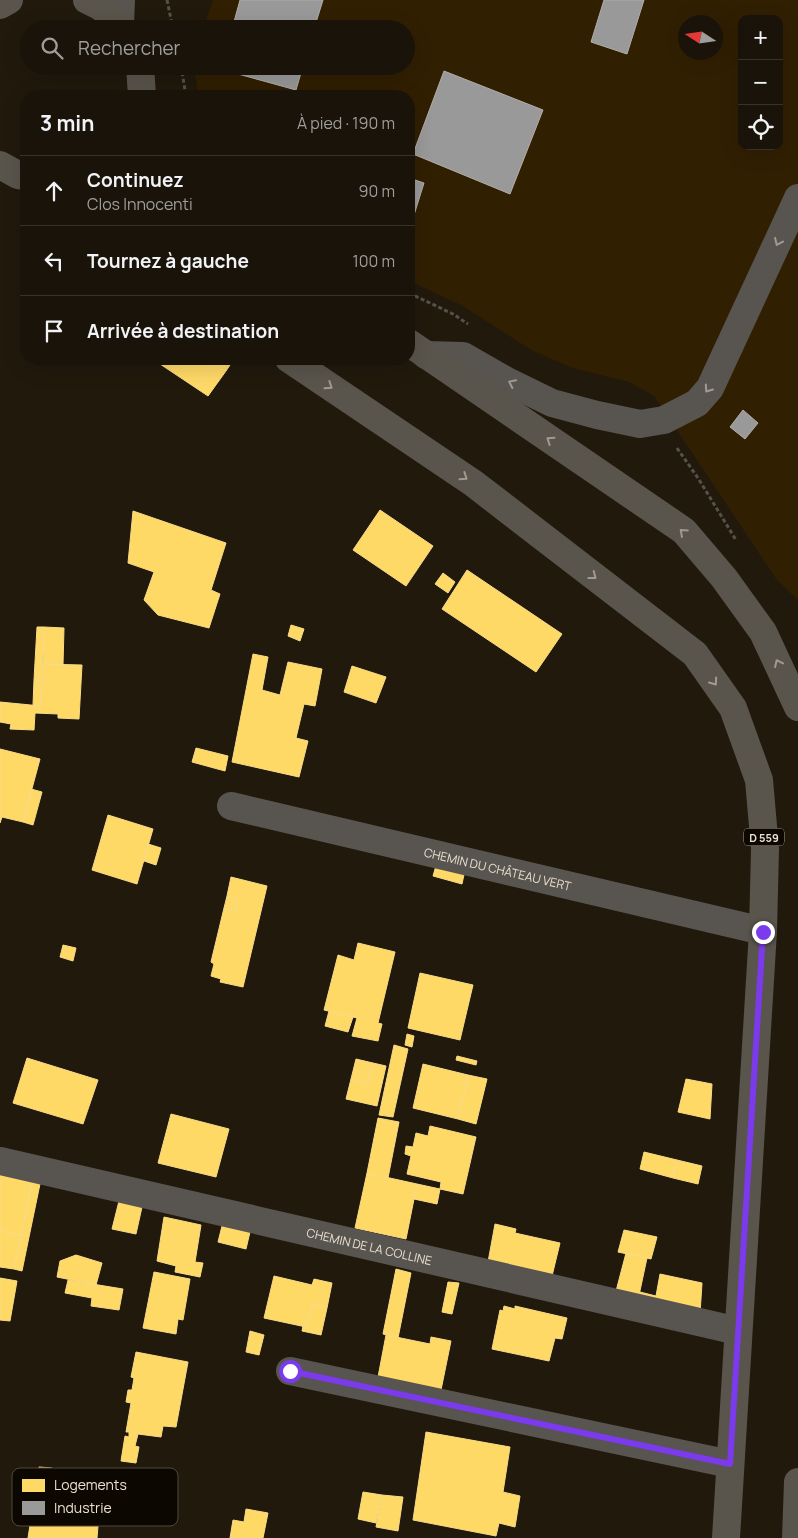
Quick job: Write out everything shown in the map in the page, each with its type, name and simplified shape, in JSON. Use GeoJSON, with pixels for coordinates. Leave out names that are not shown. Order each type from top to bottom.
{"type":"FeatureCollection","features":[{"type":"Feature","properties":{"kind":"main road"},"geometry":{"type":"LineString","coordinates":[[0,5],[9,0]]}},
{"type":"Feature","properties":{"kind":"main road"},"geometry":{"type":"LineString","coordinates":[[87,0],[122,18]]}},
{"type":"Feature","properties":{"kind":"main road"},"geometry":{"type":"LineString","coordinates":[[141,75],[142,90]]}},
{"type":"Feature","properties":{"kind":"main road"},"geometry":{"type":"LineString","coordinates":[[0,165],[20,174]]}},
{"type":"Feature","properties":{"kind":"main road"},"geometry":{"type":"LineString","coordinates":[[417,349],[684,531],[724,578],[763,632],[798,707]]}},
{"type":"Feature","properties":{"kind":"main road","name":"D 559"},"geometry":{"type":"LineString","coordinates":[[298,365],[473,483],[695,654],[733,708],[759,780],[765,849],[763,932],[726,1538]]}},
{"type":"Feature","properties":{"kind":"main road"},"geometry":{"type":"LineString","coordinates":[[796,1538],[798,1482]]}},
{"type":"Feature","properties":{"kind":"street"},"geometry":{"type":"LineString","coordinates":[[417,349],[463,356],[505,380],[552,403],[640,424],[664,420],[697,404],[710,388],[798,198]]}},
{"type":"Feature","properties":{"kind":"street","name":"CHEMIN DU CHÂTEAU VERT"},"geometry":{"type":"LineString","coordinates":[[231,806],[763,932]]}},
{"type":"Feature","properties":{"kind":"street","name":"CHEMIN DE LA COLLINE"},"geometry":{"type":"LineString","coordinates":[[0,1161],[738,1331]]}},
{"type":"Feature","properties":{"kind":"street"},"geometry":{"type":"LineString","coordinates":[[290,1371],[730,1464]]}},
{"type":"Feature","properties":{"kind":"path"},"geometry":{"type":"LineString","coordinates":[[167,0],[172,20]]}},
{"type":"Feature","properties":{"kind":"path"},"geometry":{"type":"LineString","coordinates":[[182,75],[185,90]]}},
{"type":"Feature","properties":{"kind":"shaded area"},"geometry":{"type":"Polygon","coordinates":[[[213,0],[798,0],[798,600],[777,580],[654,396],[629,382],[573,368],[533,351],[461,305],[415,284],[415,90],[198,90],[195,75],[415,75],[415,20],[206,20],[213,0]]]}},
{"type":"Feature","properties":{"kind":"building: Logements"},"geometry":{"type":"Polygon","coordinates":[[[162,365],[211,365],[196,388],[162,365]]]}},
{"type":"Feature","properties":{"kind":"building: Logements"},"geometry":{"type":"Polygon","coordinates":[[[211,365],[217,365],[226,371],[208,396],[196,388],[211,365]]]}},
{"type":"Feature","properties":{"kind":"building: Logements"},"geometry":{"type":"Polygon","coordinates":[[[217,365],[230,365],[226,371],[217,365]]]}},
{"type":"Feature","properties":{"kind":"building: Logements"},"geometry":{"type":"Polygon","coordinates":[[[380,510],[433,546],[406,586],[353,550],[380,510]]]}},
{"type":"Feature","properties":{"kind":"building: Logements"},"geometry":{"type":"Polygon","coordinates":[[[133,511],[226,543],[211,590],[220,594],[209,628],[158,615],[144,600],[154,572],[128,563],[133,511]]]}},
{"type":"Feature","properties":{"kind":"building: Logements"},"geometry":{"type":"Polygon","coordinates":[[[467,570],[562,634],[536,672],[442,609],[467,570]]]}},
{"type":"Feature","properties":{"kind":"building: Logements"},"geometry":{"type":"Polygon","coordinates":[[[443,573],[455,582],[448,593],[435,584],[443,573]]]}},
{"type":"Feature","properties":{"kind":"building: Logements"},"geometry":{"type":"Polygon","coordinates":[[[291,625],[304,629],[300,641],[288,636],[291,625]]]}},
{"type":"Feature","properties":{"kind":"building: Logements"},"geometry":{"type":"Polygon","coordinates":[[[37,627],[44,627],[42,681],[34,680],[37,627]]]}},
{"type":"Feature","properties":{"kind":"building: Logements"},"geometry":{"type":"Polygon","coordinates":[[[44,627],[64,628],[63,665],[43,664],[44,627]]]}},
{"type":"Feature","properties":{"kind":"building: Logements"},"geometry":{"type":"Polygon","coordinates":[[[253,654],[268,657],[262,690],[280,695],[288,662],[322,669],[315,706],[304,704],[296,738],[308,741],[299,777],[232,762],[253,654]]]}},
{"type":"Feature","properties":{"kind":"building: Logements"},"geometry":{"type":"Polygon","coordinates":[[[43,664],[82,665],[79,719],[58,718],[58,714],[35,713],[34,730],[10,729],[11,724],[0,722],[0,702],[41,706],[43,664]]]}},
{"type":"Feature","properties":{"kind":"building: Logements"},"geometry":{"type":"Polygon","coordinates":[[[352,666],[386,677],[376,703],[344,692],[352,666]]]}},
{"type":"Feature","properties":{"kind":"building: Logements"},"geometry":{"type":"Polygon","coordinates":[[[34,680],[42,681],[41,706],[33,705],[34,680]]]}},
{"type":"Feature","properties":{"kind":"building: Logements"},"geometry":{"type":"Polygon","coordinates":[[[196,748],[228,756],[225,771],[192,762],[196,748]]]}},
{"type":"Feature","properties":{"kind":"building: Logements"},"geometry":{"type":"Polygon","coordinates":[[[0,749],[40,759],[23,822],[2,817],[0,823],[0,749]]]}},
{"type":"Feature","properties":{"kind":"building: Logements"},"geometry":{"type":"Polygon","coordinates":[[[31,789],[42,792],[33,825],[23,822],[31,789]]]}},
{"type":"Feature","properties":{"kind":"building: Logements"},"geometry":{"type":"Polygon","coordinates":[[[108,815],[153,829],[137,884],[92,870],[108,815]]]}},
{"type":"Feature","properties":{"kind":"building: Logements"},"geometry":{"type":"Polygon","coordinates":[[[148,844],[161,848],[156,865],[144,861],[148,844]]]}},
{"type":"Feature","properties":{"kind":"building: Logements"},"geometry":{"type":"Polygon","coordinates":[[[437,862],[465,870],[462,884],[433,876],[437,862]]]}},
{"type":"Feature","properties":{"kind":"building: Logements"},"geometry":{"type":"Polygon","coordinates":[[[231,877],[267,886],[243,987],[220,982],[221,979],[211,976],[214,964],[211,962],[224,908],[235,911],[238,900],[227,896],[231,877]]]}},
{"type":"Feature","properties":{"kind":"building: Logements"},"geometry":{"type":"Polygon","coordinates":[[[227,896],[238,900],[235,911],[224,908],[227,896]]]}},
{"type":"Feature","properties":{"kind":"building: Logements"},"geometry":{"type":"Polygon","coordinates":[[[358,943],[395,952],[378,1023],[382,1024],[378,1041],[352,1036],[357,1018],[324,1010],[338,955],[354,960],[358,943]]]}},
{"type":"Feature","properties":{"kind":"building: Logements"},"geometry":{"type":"Polygon","coordinates":[[[63,945],[76,948],[73,961],[60,957],[63,945]]]}},
{"type":"Feature","properties":{"kind":"building: Logements"},"geometry":{"type":"Polygon","coordinates":[[[420,973],[473,985],[460,1040],[408,1028],[420,973]]]}},
{"type":"Feature","properties":{"kind":"building: Logements"},"geometry":{"type":"Polygon","coordinates":[[[329,1011],[353,1017],[348,1032],[325,1026],[329,1011]]]}},
{"type":"Feature","properties":{"kind":"building: Logements"},"geometry":{"type":"Polygon","coordinates":[[[407,1034],[414,1036],[412,1047],[405,1045],[407,1034]]]}},
{"type":"Feature","properties":{"kind":"building: Logements"},"geometry":{"type":"Polygon","coordinates":[[[394,1045],[408,1049],[393,1117],[379,1115],[394,1045]]]}},
{"type":"Feature","properties":{"kind":"building: Logements"},"geometry":{"type":"Polygon","coordinates":[[[457,1056],[477,1061],[476,1065],[456,1060],[457,1056]]]}},
{"type":"Feature","properties":{"kind":"building: Logements"},"geometry":{"type":"Polygon","coordinates":[[[27,1058],[98,1080],[83,1124],[13,1103],[27,1058]]]}},
{"type":"Feature","properties":{"kind":"building: Logements"},"geometry":{"type":"Polygon","coordinates":[[[356,1059],[373,1063],[368,1084],[351,1079],[356,1059]]]}},
{"type":"Feature","properties":{"kind":"building: Logements"},"geometry":{"type":"Polygon","coordinates":[[[373,1063],[386,1066],[377,1106],[346,1099],[351,1079],[368,1084],[373,1063]]]}},
{"type":"Feature","properties":{"kind":"building: Logements"},"geometry":{"type":"Polygon","coordinates":[[[423,1064],[468,1075],[458,1119],[413,1108],[423,1064]]]}},
{"type":"Feature","properties":{"kind":"building: Logements"},"geometry":{"type":"Polygon","coordinates":[[[468,1075],[487,1079],[476,1124],[458,1119],[468,1075]]]}},
{"type":"Feature","properties":{"kind":"building: Logements"},"geometry":{"type":"Polygon","coordinates":[[[686,1079],[712,1084],[710,1119],[678,1112],[686,1079]]]}},
{"type":"Feature","properties":{"kind":"building: Logements"},"geometry":{"type":"Polygon","coordinates":[[[171,1114],[229,1129],[216,1177],[158,1163],[171,1114]]]}},
{"type":"Feature","properties":{"kind":"building: Logements"},"geometry":{"type":"Polygon","coordinates":[[[378,1118],[399,1122],[388,1178],[367,1173],[378,1118]]]}},
{"type":"Feature","properties":{"kind":"building: Logements"},"geometry":{"type":"Polygon","coordinates":[[[430,1126],[476,1137],[463,1194],[440,1189],[441,1182],[407,1174],[411,1156],[405,1154],[406,1146],[413,1147],[416,1133],[428,1136],[430,1126]]]}},
{"type":"Feature","properties":{"kind":"building: Logements"},"geometry":{"type":"Polygon","coordinates":[[[644,1152],[677,1160],[673,1178],[640,1169],[644,1152]]]}},
{"type":"Feature","properties":{"kind":"building: Logements"},"geometry":{"type":"Polygon","coordinates":[[[677,1160],[702,1166],[698,1184],[673,1178],[677,1160]]]}},
{"type":"Feature","properties":{"kind":"building: Logements"},"geometry":{"type":"Polygon","coordinates":[[[367,1173],[417,1184],[406,1239],[355,1228],[367,1173]]]}},
{"type":"Feature","properties":{"kind":"building: Logements"},"geometry":{"type":"Polygon","coordinates":[[[0,1175],[32,1182],[21,1235],[0,1231],[0,1175]]]}},
{"type":"Feature","properties":{"kind":"building: Logements"},"geometry":{"type":"Polygon","coordinates":[[[32,1182],[40,1184],[29,1237],[21,1235],[32,1182]]]}},
{"type":"Feature","properties":{"kind":"building: Logements"},"geometry":{"type":"Polygon","coordinates":[[[417,1184],[440,1189],[437,1204],[414,1199],[417,1184]]]}},
{"type":"Feature","properties":{"kind":"building: Logements"},"geometry":{"type":"Polygon","coordinates":[[[119,1201],[142,1207],[136,1234],[112,1229],[119,1201]]]}},
{"type":"Feature","properties":{"kind":"building: Logements"},"geometry":{"type":"Polygon","coordinates":[[[164,1217],[201,1225],[195,1262],[203,1263],[200,1277],[175,1272],[176,1266],[157,1261],[164,1217]]]}},
{"type":"Feature","properties":{"kind":"building: Logements"},"geometry":{"type":"Polygon","coordinates":[[[495,1224],[516,1229],[515,1233],[560,1243],[552,1276],[488,1262],[495,1224]]]}},
{"type":"Feature","properties":{"kind":"building: Logements"},"geometry":{"type":"Polygon","coordinates":[[[222,1226],[250,1232],[246,1249],[218,1242],[222,1226]]]}},
{"type":"Feature","properties":{"kind":"building: Logements"},"geometry":{"type":"Polygon","coordinates":[[[624,1230],[657,1237],[651,1259],[618,1252],[624,1230]]]}},
{"type":"Feature","properties":{"kind":"building: Logements"},"geometry":{"type":"Polygon","coordinates":[[[0,1231],[21,1235],[14,1269],[0,1267],[0,1231]]]}},
{"type":"Feature","properties":{"kind":"building: Logements"},"geometry":{"type":"Polygon","coordinates":[[[21,1235],[29,1237],[22,1271],[14,1269],[21,1235]]]}},
{"type":"Feature","properties":{"kind":"building: Logements"},"geometry":{"type":"Polygon","coordinates":[[[626,1253],[647,1258],[638,1300],[615,1295],[626,1253]]]}},
{"type":"Feature","properties":{"kind":"building: Logements"},"geometry":{"type":"Polygon","coordinates":[[[76,1255],[102,1263],[96,1285],[57,1277],[60,1261],[76,1255]]]}},
{"type":"Feature","properties":{"kind":"building: Logements"},"geometry":{"type":"Polygon","coordinates":[[[396,1269],[411,1273],[398,1338],[383,1334],[396,1269]]]}},
{"type":"Feature","properties":{"kind":"building: Logements"},"geometry":{"type":"Polygon","coordinates":[[[154,1272],[190,1279],[183,1320],[178,1319],[176,1334],[143,1328],[154,1272]]]}},
{"type":"Feature","properties":{"kind":"building: Logements"},"geometry":{"type":"Polygon","coordinates":[[[660,1274],[702,1283],[700,1314],[638,1300],[640,1292],[656,1296],[660,1274]]]}},
{"type":"Feature","properties":{"kind":"building: Logements"},"geometry":{"type":"Polygon","coordinates":[[[274,1276],[312,1285],[314,1279],[332,1283],[327,1308],[313,1304],[306,1327],[264,1318],[274,1276]]]}},
{"type":"Feature","properties":{"kind":"building: Logements"},"geometry":{"type":"Polygon","coordinates":[[[0,1278],[17,1281],[10,1321],[0,1320],[0,1278]]]}},
{"type":"Feature","properties":{"kind":"building: Logements"},"geometry":{"type":"Polygon","coordinates":[[[68,1280],[123,1289],[119,1310],[91,1306],[92,1298],[65,1293],[68,1280]]]}},
{"type":"Feature","properties":{"kind":"building: Logements"},"geometry":{"type":"Polygon","coordinates":[[[448,1282],[459,1283],[452,1314],[442,1312],[448,1282]]]}},
{"type":"Feature","properties":{"kind":"building: Logements"},"geometry":{"type":"Polygon","coordinates":[[[313,1304],[327,1308],[321,1335],[302,1331],[303,1326],[306,1327],[313,1304]]]}},
{"type":"Feature","properties":{"kind":"building: Logements"},"geometry":{"type":"Polygon","coordinates":[[[504,1306],[515,1309],[515,1306],[567,1318],[562,1339],[555,1338],[549,1361],[492,1349],[500,1310],[503,1311],[504,1306]]]}},
{"type":"Feature","properties":{"kind":"building: Logements"},"geometry":{"type":"Polygon","coordinates":[[[250,1331],[264,1335],[259,1355],[246,1352],[250,1331]]]}},
{"type":"Feature","properties":{"kind":"building: Logements"},"geometry":{"type":"Polygon","coordinates":[[[386,1335],[430,1344],[431,1337],[451,1341],[441,1390],[378,1377],[386,1335]]]}},
{"type":"Feature","properties":{"kind":"building: Logements"},"geometry":{"type":"Polygon","coordinates":[[[136,1352],[188,1362],[176,1427],[163,1426],[161,1437],[138,1434],[135,1446],[139,1447],[136,1463],[121,1461],[125,1436],[129,1437],[129,1432],[126,1432],[131,1403],[126,1402],[128,1390],[132,1390],[134,1378],[131,1377],[136,1352]]]}},
{"type":"Feature","properties":{"kind":"building: Logements"},"geometry":{"type":"Polygon","coordinates":[[[426,1432],[510,1447],[503,1492],[520,1496],[515,1527],[499,1523],[496,1536],[413,1520],[426,1432]]]}},
{"type":"Feature","properties":{"kind":"building: Logements"},"geometry":{"type":"Polygon","coordinates":[[[363,1492],[382,1495],[376,1523],[358,1519],[363,1492]]]}},
{"type":"Feature","properties":{"kind":"building: Logements"},"geometry":{"type":"Polygon","coordinates":[[[382,1495],[403,1497],[398,1531],[376,1527],[382,1495]]]}},
{"type":"Feature","properties":{"kind":"building: Logements"},"geometry":{"type":"Polygon","coordinates":[[[246,1509],[268,1513],[263,1538],[230,1538],[233,1520],[244,1522],[246,1509]]]}},
{"type":"Feature","properties":{"kind":"building: Logements"},"geometry":{"type":"Polygon","coordinates":[[[30,1526],[98,1526],[97,1538],[28,1538],[30,1526]]]}},
{"type":"Feature","properties":{"kind":"building: Industrie"},"geometry":{"type":"Polygon","coordinates":[[[240,0],[323,0],[317,20],[234,20],[240,0]]]}},
{"type":"Feature","properties":{"kind":"building: Industrie"},"geometry":{"type":"Polygon","coordinates":[[[604,0],[644,0],[627,54],[591,42],[604,0]]]}},
{"type":"Feature","properties":{"kind":"building: Industrie"},"geometry":{"type":"Polygon","coordinates":[[[444,71],[543,110],[510,194],[415,155],[415,149],[444,71]]]}},
{"type":"Feature","properties":{"kind":"building: Industrie"},"geometry":{"type":"Polygon","coordinates":[[[242,75],[300,75],[296,90],[242,75]]]}},
{"type":"Feature","properties":{"kind":"building: Industrie"},"geometry":{"type":"Polygon","coordinates":[[[415,180],[424,183],[415,212],[415,180]]]}},
{"type":"Feature","properties":{"kind":"building: Industrie"},"geometry":{"type":"Polygon","coordinates":[[[743,410],[758,423],[745,439],[730,427],[743,410]]]}},
{"type":"Feature","properties":{"kind":"route"},"geometry":{"type":"LineString","coordinates":[[290,1371],[730,1464],[763,932]]}}]}
